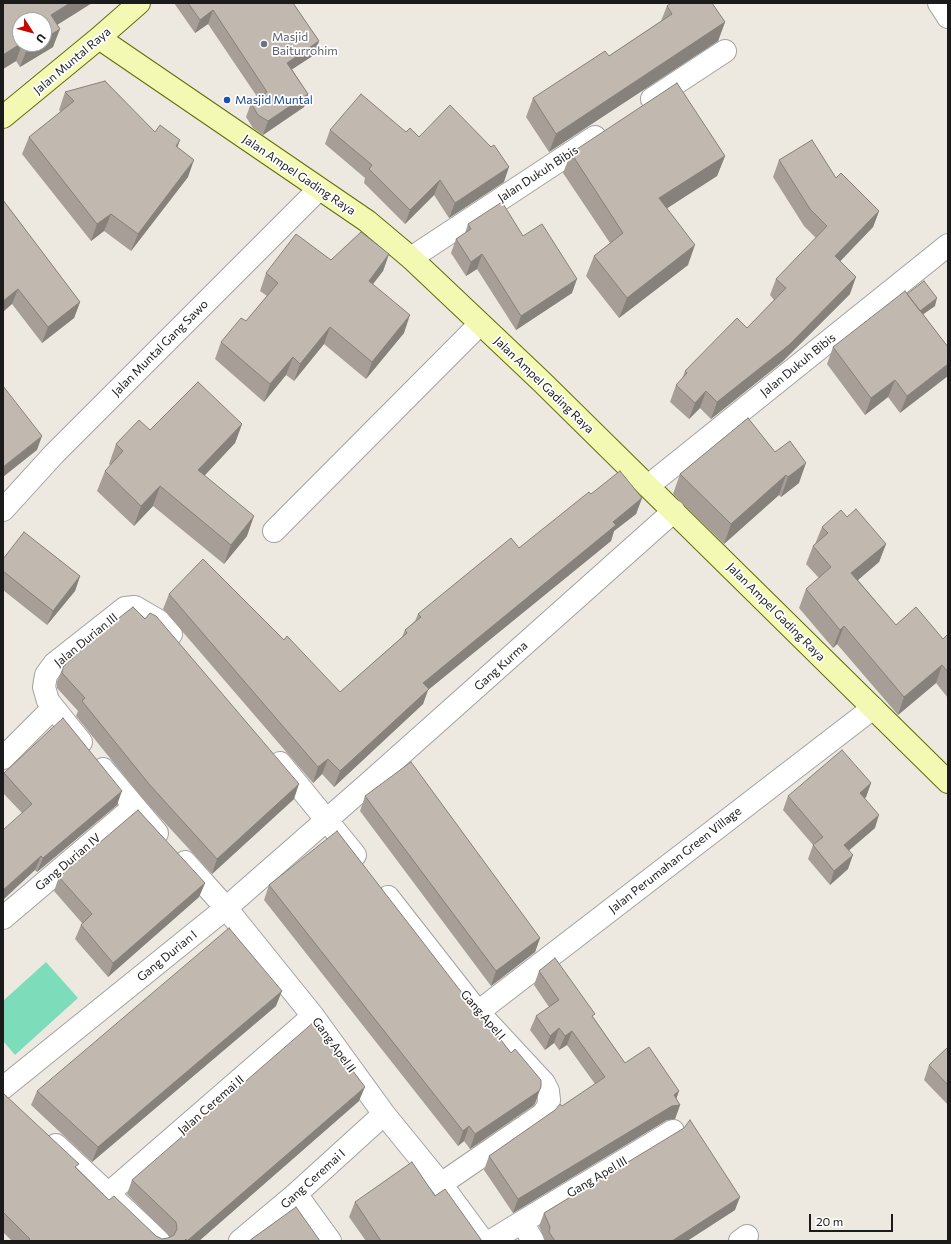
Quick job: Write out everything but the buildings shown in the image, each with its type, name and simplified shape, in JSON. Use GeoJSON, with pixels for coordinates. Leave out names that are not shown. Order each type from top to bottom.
{"type":"FeatureCollection","features":[{"type":"Feature","properties":{"kind":"main road","name":"Jalan Muntal Raya"},"geometry":{"type":"LineString","coordinates":[[5,111],[99,38],[139,3]]}},
{"type":"Feature","properties":{"kind":"main road","name":"Jalan Ampel Gading Raya"},"geometry":{"type":"LineString","coordinates":[[99,38],[367,222],[411,258],[541,381],[948,782]]}},
{"type":"Feature","properties":{"kind":"street"},"geometry":{"type":"LineString","coordinates":[[939,3],[948,17]]}},
{"type":"Feature","properties":{"kind":"street"},"geometry":{"type":"LineString","coordinates":[[638,108],[725,51]]}},
{"type":"Feature","properties":{"kind":"street","name":"Jalan Dukuh Bibis"},"geometry":{"type":"LineString","coordinates":[[411,258],[612,126]]}},
{"type":"Feature","properties":{"kind":"street","name":"Jalan Muntal Gang Sawo"},"geometry":{"type":"LineString","coordinates":[[3,510],[54,454],[319,189]]}},
{"type":"Feature","properties":{"kind":"street","name":"Jalan Dukuh Bibis"},"geometry":{"type":"LineString","coordinates":[[648,486],[948,245]]}},
{"type":"Feature","properties":{"kind":"street"},"geometry":{"type":"LineString","coordinates":[[274,531],[480,324]]}},
{"type":"Feature","properties":{"kind":"street","name":"Gang Kurma"},"geometry":{"type":"LineString","coordinates":[[328,820],[674,511]]}},
{"type":"Feature","properties":{"kind":"street","name":"Jalan Durian III"},"geometry":{"type":"LineString","coordinates":[[185,651],[159,621],[135,607],[125,608],[54,664],[46,675],[44,687],[48,701],[53,708],[134,807],[226,908]]}},
{"type":"Feature","properties":{"kind":"street"},"geometry":{"type":"LineString","coordinates":[[3,758],[53,708]]}},
{"type":"Feature","properties":{"kind":"street","name":"Jalan Perumahan Green Village"},"geometry":{"type":"LineString","coordinates":[[478,1012],[872,708]]}},
{"type":"Feature","properties":{"kind":"street","name":"Gang Apel I"},"geometry":{"type":"LineString","coordinates":[[266,747],[328,820],[478,1012],[544,1083],[548,1091],[550,1100],[543,1114],[441,1184]]}},
{"type":"Feature","properties":{"kind":"street","name":"Gang Durian IV"},"geometry":{"type":"LineString","coordinates":[[3,918],[134,807]]}},
{"type":"Feature","properties":{"kind":"street","name":"Gang Durian I"},"geometry":{"type":"LineString","coordinates":[[3,1088],[226,908],[328,820]]}},
{"type":"Feature","properties":{"kind":"street","name":"Gang Apel II"},"geometry":{"type":"LineString","coordinates":[[226,908],[313,1016],[384,1114],[441,1184],[483,1241]]}},
{"type":"Feature","properties":{"kind":"street","name":"Jalan Ceremai II"},"geometry":{"type":"LineString","coordinates":[[109,1193],[313,1016]]}},
{"type":"Feature","properties":{"kind":"street","name":"Gang Ceremai I"},"geometry":{"type":"LineString","coordinates":[[240,1241],[296,1194],[384,1114]]}},
{"type":"Feature","properties":{"kind":"street","name":"Gang Apel III"},"geometry":{"type":"LineString","coordinates":[[522,1222],[672,1131]]}},
{"type":"Feature","properties":{"kind":"street"},"geometry":{"type":"LineString","coordinates":[[44,1134],[159,1241]]}},
{"type":"Feature","properties":{"kind":"street"},"geometry":{"type":"LineString","coordinates":[[296,1194],[330,1241]]}},
{"type":"Feature","properties":{"kind":"street"},"geometry":{"type":"LineString","coordinates":[[491,1241],[522,1222],[533,1241]]}},
{"type":"Feature","properties":{"kind":"green space"},"geometry":{"type":"Polygon","coordinates":[[[46,962],[78,998],[15,1055],[3,1041],[3,1001],[46,962]]]}},
{"type":"Feature","properties":{"kind":"place","name":"Masjid Baiturrohim"},"geometry":{"type":"Point","coordinates":[264,44]}},
{"type":"Feature","properties":{"kind":"place","name":"Masjid Muntal"},"geometry":{"type":"Point","coordinates":[227,100]}}]}
